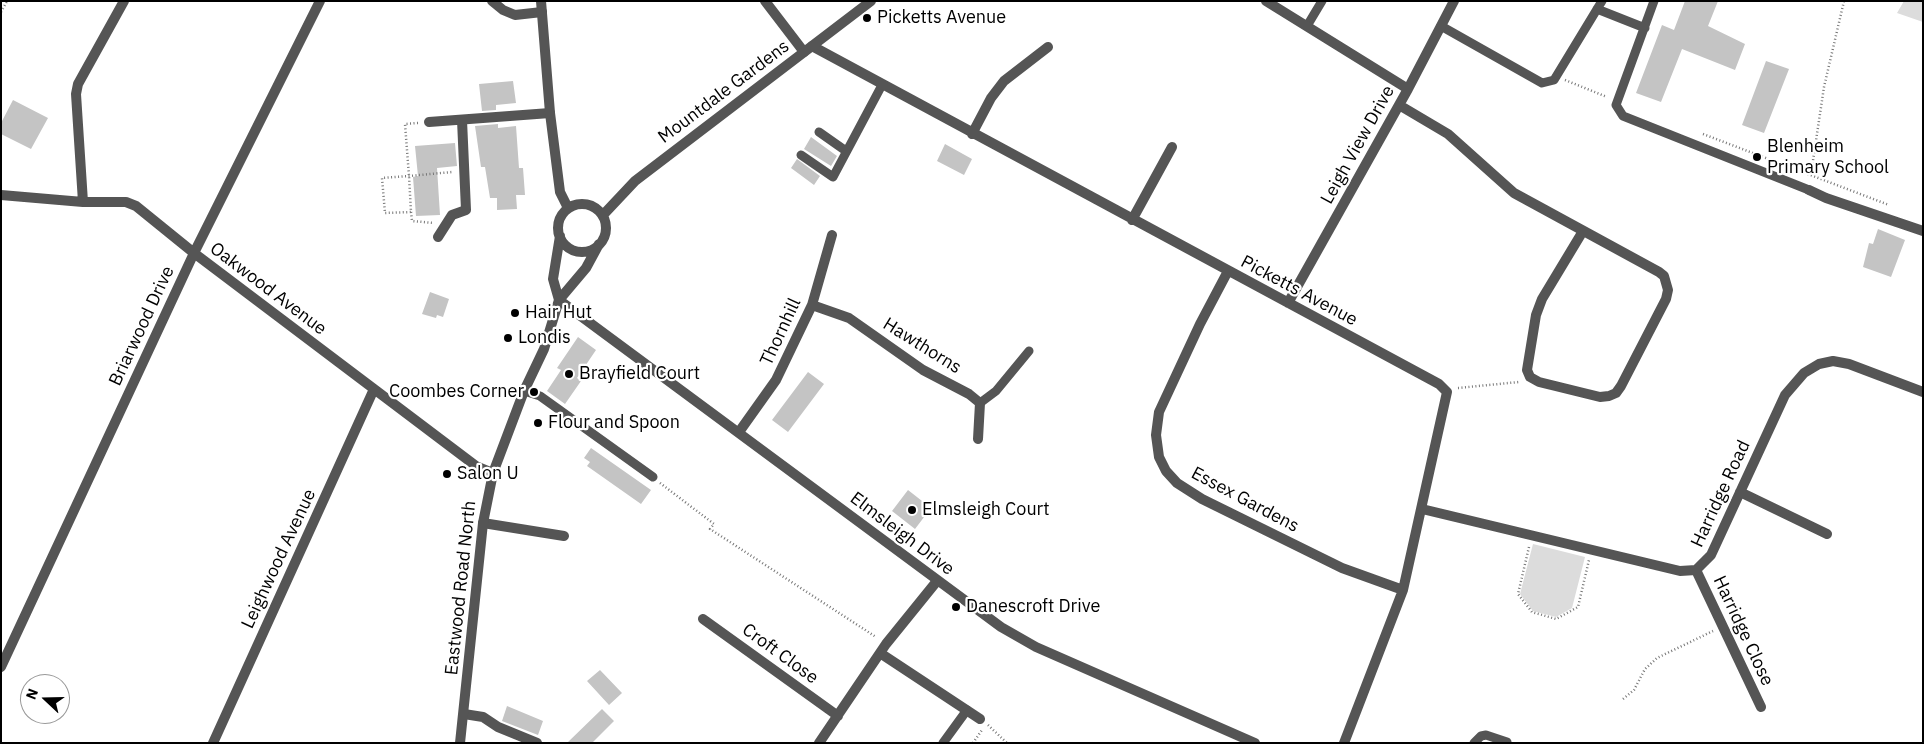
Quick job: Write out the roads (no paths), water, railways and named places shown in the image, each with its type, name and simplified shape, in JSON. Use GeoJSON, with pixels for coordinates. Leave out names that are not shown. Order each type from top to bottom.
{"type":"FeatureCollection","features":[{"type":"Feature","properties":{"kind":"street"},"geometry":{"type":"LineString","coordinates":[[83,202],[76,94],[78,84],[124,1]]}},
{"type":"Feature","properties":{"kind":"street","name":"Briarwood Drive"},"geometry":{"type":"LineString","coordinates":[[1,667],[194,253],[320,1]]}},
{"type":"Feature","properties":{"kind":"street"},"geometry":{"type":"LineString","coordinates":[[492,1],[503,10],[515,15],[542,7],[550,113],[560,192],[568,208]]}},
{"type":"Feature","properties":{"kind":"street"},"geometry":{"type":"LineString","coordinates":[[765,1],[808,49]]}},
{"type":"Feature","properties":{"kind":"street","name":"Mountdale Gardens"},"geometry":{"type":"LineString","coordinates":[[603,215],[635,181],[871,1]]}},
{"type":"Feature","properties":{"kind":"street"},"geometry":{"type":"LineString","coordinates":[[1266,1],[1408,89]]}},
{"type":"Feature","properties":{"kind":"street","name":"Leigh View Drive"},"geometry":{"type":"LineString","coordinates":[[1288,303],[1408,89],[1454,1]]}},
{"type":"Feature","properties":{"kind":"street"},"geometry":{"type":"LineString","coordinates":[[972,134],[991,98],[1004,81],[1048,47]]}},
{"type":"Feature","properties":{"kind":"street","name":"Picketts Avenue"},"geometry":{"type":"LineString","coordinates":[[808,49],[882,85],[1439,384],[1447,392],[1422,509]]}},
{"type":"Feature","properties":{"kind":"street"},"geometry":{"type":"LineString","coordinates":[[1399,105],[1448,134],[1514,193],[1659,272],[1668,282],[1666,299],[1616,393],[1600,396],[1539,382],[1530,377],[1527,364],[1536,315],[1542,299],[1583,231]]}},
{"type":"Feature","properties":{"kind":"street"},"geometry":{"type":"LineString","coordinates":[[429,122],[550,113]]}},
{"type":"Feature","properties":{"kind":"street"},"geometry":{"type":"LineString","coordinates":[[441,233],[452,214],[466,210],[462,120]]}},
{"type":"Feature","properties":{"kind":"street"},"geometry":{"type":"LineString","coordinates":[[1132,220],[1172,147]]}},
{"type":"Feature","properties":{"kind":"street"},"geometry":{"type":"LineString","coordinates":[[1808,190],[1923,231]]}},
{"type":"Feature","properties":{"kind":"street","name":"Oakwood Avenue"},"geometry":{"type":"LineString","coordinates":[[1,195],[83,202],[126,202],[136,206],[194,253],[476,466],[493,473]]}},
{"type":"Feature","properties":{"kind":"street"},"geometry":{"type":"LineString","coordinates":[[560,236],[564,243],[577,251],[585,251],[599,244],[606,230],[603,215],[598,209],[583,204],[568,208],[560,221],[560,236],[553,279],[560,300]]}},
{"type":"Feature","properties":{"kind":"street","name":"Thornhill"},"geometry":{"type":"LineString","coordinates":[[739,432],[776,380],[812,305],[832,235]]}},
{"type":"Feature","properties":{"kind":"street","name":"Eastwood Road North"},"geometry":{"type":"LineString","coordinates":[[460,743],[483,523],[493,473],[524,391],[544,349],[560,300],[586,268],[599,244]]}},
{"type":"Feature","properties":{"kind":"street","name":"Essex Gardens"},"geometry":{"type":"LineString","coordinates":[[1228,271],[1192,340],[1159,412],[1156,435],[1159,457],[1166,471],[1177,482],[1202,499],[1342,568],[1403,590]]}},
{"type":"Feature","properties":{"kind":"street","name":"Elmsleigh Drive"},"geometry":{"type":"LineString","coordinates":[[560,300],[1001,627],[1036,647],[1255,743]]}},
{"type":"Feature","properties":{"kind":"street","name":"Hawthorns"},"geometry":{"type":"LineString","coordinates":[[812,305],[849,318],[923,370],[969,394],[980,403]]}},
{"type":"Feature","properties":{"kind":"street","name":"Harridge Road"},"geometry":{"type":"LineString","coordinates":[[1422,509],[1680,571],[1696,570],[1711,555],[1785,395],[1804,373],[1819,364],[1833,361],[1849,364],[1923,392]]}},
{"type":"Feature","properties":{"kind":"street","name":"Leighwood Avenue"},"geometry":{"type":"LineString","coordinates":[[213,743],[374,389]]}},
{"type":"Feature","properties":{"kind":"street"},"geometry":{"type":"LineString","coordinates":[[978,439],[980,403]]}},
{"type":"Feature","properties":{"kind":"street"},"geometry":{"type":"LineString","coordinates":[[1740,492],[1827,534]]}},
{"type":"Feature","properties":{"kind":"street"},"geometry":{"type":"LineString","coordinates":[[1344,743],[1403,590],[1422,509]]}},
{"type":"Feature","properties":{"kind":"street"},"geometry":{"type":"LineString","coordinates":[[483,523],[564,536]]}},
{"type":"Feature","properties":{"kind":"street","name":"Harridge Close"},"geometry":{"type":"LineString","coordinates":[[1696,570],[1761,707]]}},
{"type":"Feature","properties":{"kind":"street"},"geometry":{"type":"LineString","coordinates":[[819,743],[883,648],[937,581]]}},
{"type":"Feature","properties":{"kind":"street","name":"Croft Close"},"geometry":{"type":"LineString","coordinates":[[703,619],[838,716]]}},
{"type":"Feature","properties":{"kind":"street"},"geometry":{"type":"LineString","coordinates":[[883,648],[980,719]]}},
{"type":"Feature","properties":{"kind":"street"},"geometry":{"type":"LineString","coordinates":[[464,714],[484,717],[498,727],[537,743]]}},
{"type":"Feature","properties":{"kind":"lane"},"geometry":{"type":"LineString","coordinates":[[1307,26],[1322,1]]}},
{"type":"Feature","properties":{"kind":"lane"},"geometry":{"type":"LineString","coordinates":[[1654,1],[1616,105],[1623,116],[1808,190]]}},
{"type":"Feature","properties":{"kind":"lane"},"geometry":{"type":"LineString","coordinates":[[1441,26],[1542,83],[1554,80],[1599,5],[1644,28]]}},
{"type":"Feature","properties":{"kind":"lane"},"geometry":{"type":"LineString","coordinates":[[801,155],[832,177],[882,85]]}},
{"type":"Feature","properties":{"kind":"lane"},"geometry":{"type":"LineString","coordinates":[[819,132],[846,151]]}},
{"type":"Feature","properties":{"kind":"lane"},"geometry":{"type":"LineString","coordinates":[[980,403],[996,391],[1028,351]]}},
{"type":"Feature","properties":{"kind":"lane"},"geometry":{"type":"LineString","coordinates":[[524,391],[540,396],[653,477]]}},
{"type":"Feature","properties":{"kind":"lane"},"geometry":{"type":"LineString","coordinates":[[943,743],[967,710]]}},
{"type":"Feature","properties":{"kind":"lane"},"geometry":{"type":"LineString","coordinates":[[1474,743],[1481,736],[1486,735],[1507,742]]}},
{"type":"Feature","properties":{"kind":"place","name":"Picketts Avenue"},"geometry":{"type":"Point","coordinates":[867,18]}},
{"type":"Feature","properties":{"kind":"place","name":"Blenheim Primary School"},"geometry":{"type":"Point","coordinates":[1757,157]}},
{"type":"Feature","properties":{"kind":"place","name":"Hair Hut"},"geometry":{"type":"Point","coordinates":[515,313]}},
{"type":"Feature","properties":{"kind":"place","name":"Londis"},"geometry":{"type":"Point","coordinates":[508,338]}},
{"type":"Feature","properties":{"kind":"place","name":"Brayfield Court"},"geometry":{"type":"Point","coordinates":[569,374]}},
{"type":"Feature","properties":{"kind":"place","name":"Coombes Corner"},"geometry":{"type":"Point","coordinates":[534,392]}},
{"type":"Feature","properties":{"kind":"place","name":"Flour and Spoon"},"geometry":{"type":"Point","coordinates":[538,423]}},
{"type":"Feature","properties":{"kind":"place","name":"Salon U"},"geometry":{"type":"Point","coordinates":[447,474]}},
{"type":"Feature","properties":{"kind":"place","name":"Elmsleigh Court"},"geometry":{"type":"Point","coordinates":[912,510]}},
{"type":"Feature","properties":{"kind":"place","name":"Danescroft Drive"},"geometry":{"type":"Point","coordinates":[956,607]}}]}
